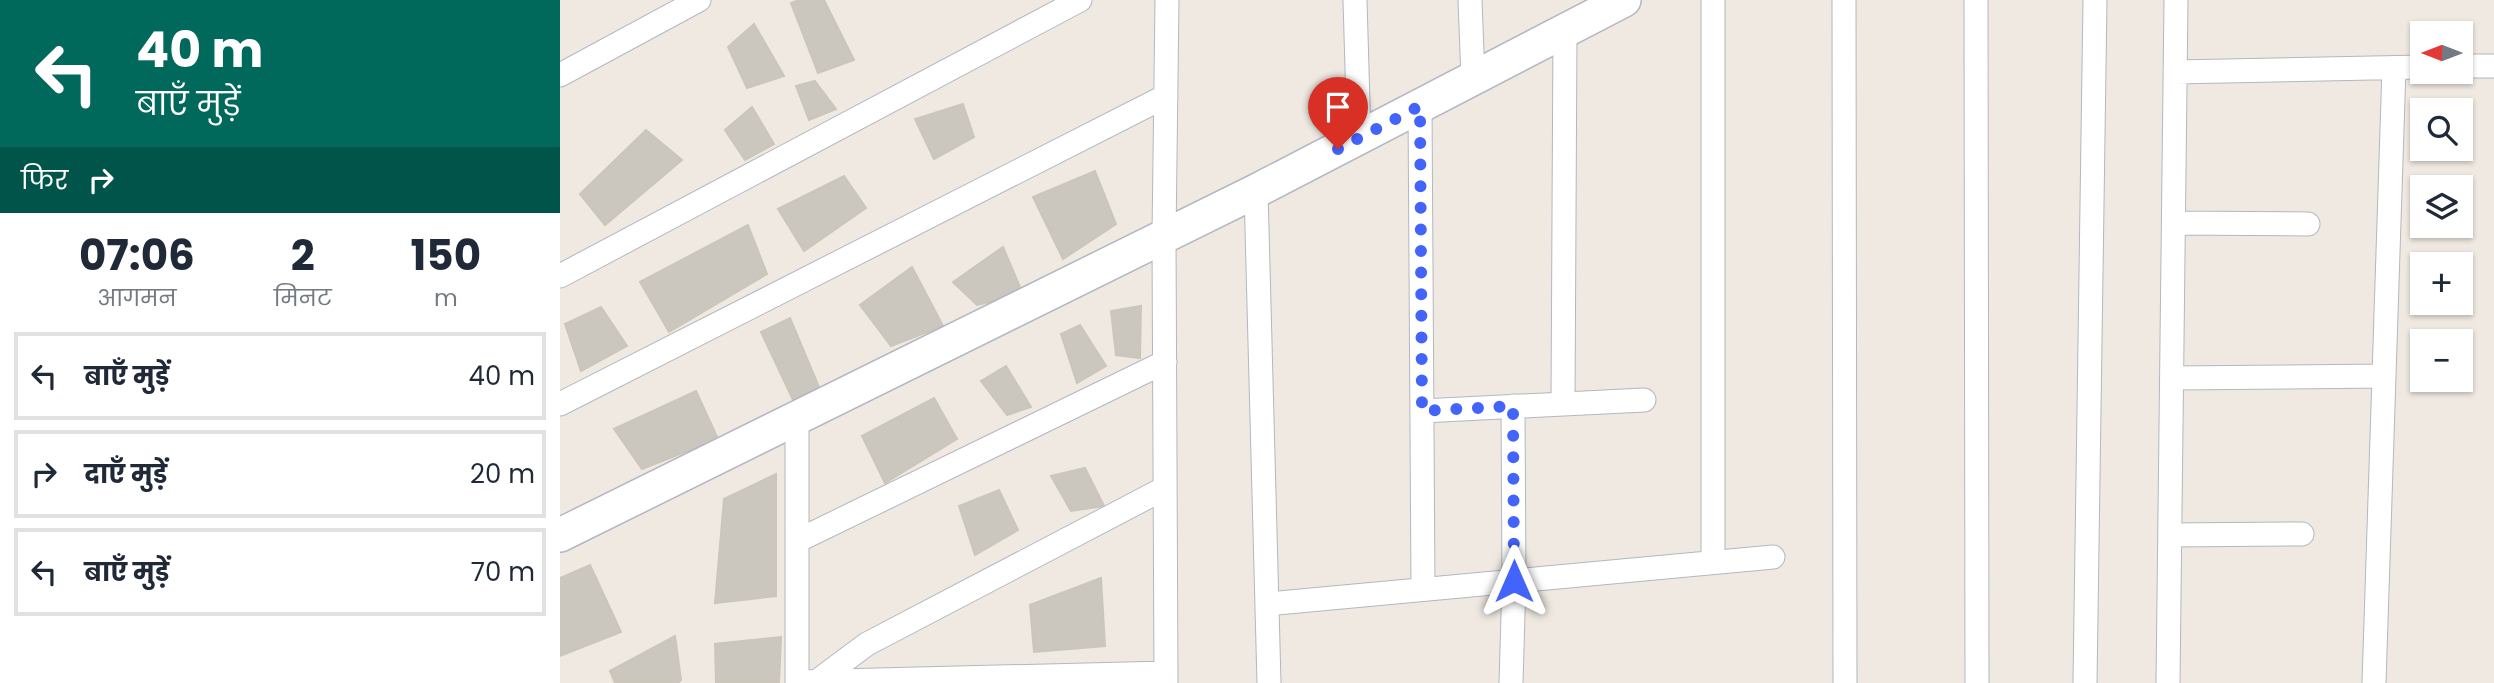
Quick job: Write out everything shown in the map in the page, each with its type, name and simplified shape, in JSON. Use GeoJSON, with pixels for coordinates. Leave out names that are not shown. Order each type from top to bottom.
{"type":"FeatureCollection","features":[{"type":"Feature","properties":{"kind":"street"},"geometry":{"type":"LineString","coordinates":[[560,75],[699,0]]}},
{"type":"Feature","properties":{"kind":"street"},"geometry":{"type":"LineString","coordinates":[[560,276],[1080,0]]}},
{"type":"Feature","properties":{"kind":"street"},"geometry":{"type":"LineString","coordinates":[[797,418],[797,683],[1166,678],[1164,237],[1167,0]]}},
{"type":"Feature","properties":{"kind":"street"},"geometry":{"type":"LineString","coordinates":[[1355,0],[1359,138]]}},
{"type":"Feature","properties":{"kind":"street"},"geometry":{"type":"LineString","coordinates":[[1470,0],[1473,79]]}},
{"type":"Feature","properties":{"kind":"street"},"geometry":{"type":"LineString","coordinates":[[1713,0],[1713,562]]}},
{"type":"Feature","properties":{"kind":"street"},"geometry":{"type":"LineString","coordinates":[[1844,0],[1845,683]]}},
{"type":"Feature","properties":{"kind":"street"},"geometry":{"type":"LineString","coordinates":[[1976,0],[1977,683]]}},
{"type":"Feature","properties":{"kind":"street"},"geometry":{"type":"LineString","coordinates":[[2085,683],[2095,0]]}},
{"type":"Feature","properties":{"kind":"street"},"geometry":{"type":"LineString","coordinates":[[2168,683],[2176,0]]}},
{"type":"Feature","properties":{"kind":"street"},"geometry":{"type":"LineString","coordinates":[[560,535],[1256,191],[1622,1]]}},
{"type":"Feature","properties":{"kind":"street"},"geometry":{"type":"LineString","coordinates":[[1563,404],[1565,31]]}},
{"type":"Feature","properties":{"kind":"street"},"geometry":{"type":"LineString","coordinates":[[2473,66],[2494,66]]}},
{"type":"Feature","properties":{"kind":"street"},"geometry":{"type":"LineString","coordinates":[[2175,72],[2410,67]]}},
{"type":"Feature","properties":{"kind":"street"},"geometry":{"type":"LineString","coordinates":[[2374,683],[2394,68]]}},
{"type":"Feature","properties":{"kind":"street"},"geometry":{"type":"LineString","coordinates":[[560,404],[1166,96]]}},
{"type":"Feature","properties":{"kind":"street"},"geometry":{"type":"LineString","coordinates":[[1420,106],[1423,589]]}},
{"type":"Feature","properties":{"kind":"street"},"geometry":{"type":"LineString","coordinates":[[1256,191],[1269,683]]}},
{"type":"Feature","properties":{"kind":"street"},"geometry":{"type":"LineString","coordinates":[[2174,223],[2308,225]]}},
{"type":"Feature","properties":{"kind":"street"},"geometry":{"type":"LineString","coordinates":[[797,541],[1165,362]]}},
{"type":"Feature","properties":{"kind":"street"},"geometry":{"type":"LineString","coordinates":[[2172,378],[2384,376]]}},
{"type":"Feature","properties":{"kind":"street"},"geometry":{"type":"LineString","coordinates":[[1422,411],[1644,400]]}},
{"type":"Feature","properties":{"kind":"street"},"geometry":{"type":"LineString","coordinates":[[1511,683],[1514,581],[1513,406]]}},
{"type":"Feature","properties":{"kind":"street"},"geometry":{"type":"LineString","coordinates":[[816,682],[867,644],[1165,488]]}},
{"type":"Feature","properties":{"kind":"street"},"geometry":{"type":"LineString","coordinates":[[2170,535],[2302,534]]}},
{"type":"Feature","properties":{"kind":"street"},"geometry":{"type":"LineString","coordinates":[[1266,604],[1773,557]]}},
{"type":"Feature","properties":{"kind":"building"},"geometry":{"type":"Polygon","coordinates":[[[799,0],[824,0],[854,60],[818,73],[791,3],[799,0]]]}},
{"type":"Feature","properties":{"kind":"building"},"geometry":{"type":"Polygon","coordinates":[[[754,24],[784,76],[747,88],[728,47],[754,24]]]}},
{"type":"Feature","properties":{"kind":"building"},"geometry":{"type":"Polygon","coordinates":[[[815,81],[836,109],[809,120],[796,86],[815,81]]]}},
{"type":"Feature","properties":{"kind":"building"},"geometry":{"type":"Polygon","coordinates":[[[963,104],[974,137],[934,159],[915,119],[963,104]]]}},
{"type":"Feature","properties":{"kind":"building"},"geometry":{"type":"Polygon","coordinates":[[[752,107],[774,144],[745,160],[725,130],[752,107]]]}},
{"type":"Feature","properties":{"kind":"building"},"geometry":{"type":"Polygon","coordinates":[[[646,130],[682,160],[605,225],[580,194],[646,130]]]}},
{"type":"Feature","properties":{"kind":"building"},"geometry":{"type":"Polygon","coordinates":[[[1095,171],[1116,224],[1063,259],[1033,197],[1095,171]]]}},
{"type":"Feature","properties":{"kind":"building"},"geometry":{"type":"Polygon","coordinates":[[[844,176],[866,208],[804,251],[778,209],[844,176]]]}},
{"type":"Feature","properties":{"kind":"building"},"geometry":{"type":"Polygon","coordinates":[[[748,225],[767,274],[669,332],[640,282],[748,225]]]}},
{"type":"Feature","properties":{"kind":"building"},"geometry":{"type":"Polygon","coordinates":[[[1003,247],[1023,294],[977,305],[953,282],[1003,247]]]}},
{"type":"Feature","properties":{"kind":"building"},"geometry":{"type":"Polygon","coordinates":[[[912,267],[943,326],[891,346],[860,305],[912,267]]]}},
{"type":"Feature","properties":{"kind":"building"},"geometry":{"type":"Polygon","coordinates":[[[1141,306],[1140,358],[1116,355],[1111,311],[1141,306]]]}},
{"type":"Feature","properties":{"kind":"building"},"geometry":{"type":"Polygon","coordinates":[[[601,307],[627,346],[581,371],[565,324],[601,307]]]}},
{"type":"Feature","properties":{"kind":"building"},"geometry":{"type":"Polygon","coordinates":[[[790,318],[819,387],[793,400],[761,332],[790,318]]]}},
{"type":"Feature","properties":{"kind":"building"},"geometry":{"type":"Polygon","coordinates":[[[1080,325],[1106,366],[1077,383],[1061,334],[1080,325]]]}},
{"type":"Feature","properties":{"kind":"building"},"geometry":{"type":"Polygon","coordinates":[[[1006,366],[1031,407],[1007,415],[981,381],[1006,366]]]}},
{"type":"Feature","properties":{"kind":"building"},"geometry":{"type":"Polygon","coordinates":[[[696,391],[718,439],[642,469],[614,429],[696,391]]]}},
{"type":"Feature","properties":{"kind":"building"},"geometry":{"type":"Polygon","coordinates":[[[934,398],[957,439],[885,483],[862,436],[934,398]]]}},
{"type":"Feature","properties":{"kind":"building"},"geometry":{"type":"Polygon","coordinates":[[[1085,468],[1104,506],[1071,511],[1051,476],[1085,468]]]}},
{"type":"Feature","properties":{"kind":"building"},"geometry":{"type":"Polygon","coordinates":[[[776,474],[776,596],[715,603],[724,499],[776,474]]]}},
{"type":"Feature","properties":{"kind":"building"},"geometry":{"type":"Polygon","coordinates":[[[999,490],[1018,530],[975,555],[959,506],[999,490]]]}},
{"type":"Feature","properties":{"kind":"building"},"geometry":{"type":"Polygon","coordinates":[[[590,565],[621,632],[560,656],[560,578],[590,565]]]}},
{"type":"Feature","properties":{"kind":"building"},"geometry":{"type":"Polygon","coordinates":[[[1101,578],[1105,646],[1034,652],[1030,605],[1101,578]]]}},
{"type":"Feature","properties":{"kind":"building"},"geometry":{"type":"Polygon","coordinates":[[[675,636],[681,680],[678,683],[615,683],[610,671],[675,636]]]}},
{"type":"Feature","properties":{"kind":"building"},"geometry":{"type":"Polygon","coordinates":[[[781,637],[779,683],[716,683],[715,644],[781,637]]]}},
{"type":"Feature","properties":{"kind":"route"},"geometry":{"type":"LineString","coordinates":[[1338,149],[1420,106],[1422,411],[1513,406],[1514,581]]}}]}
